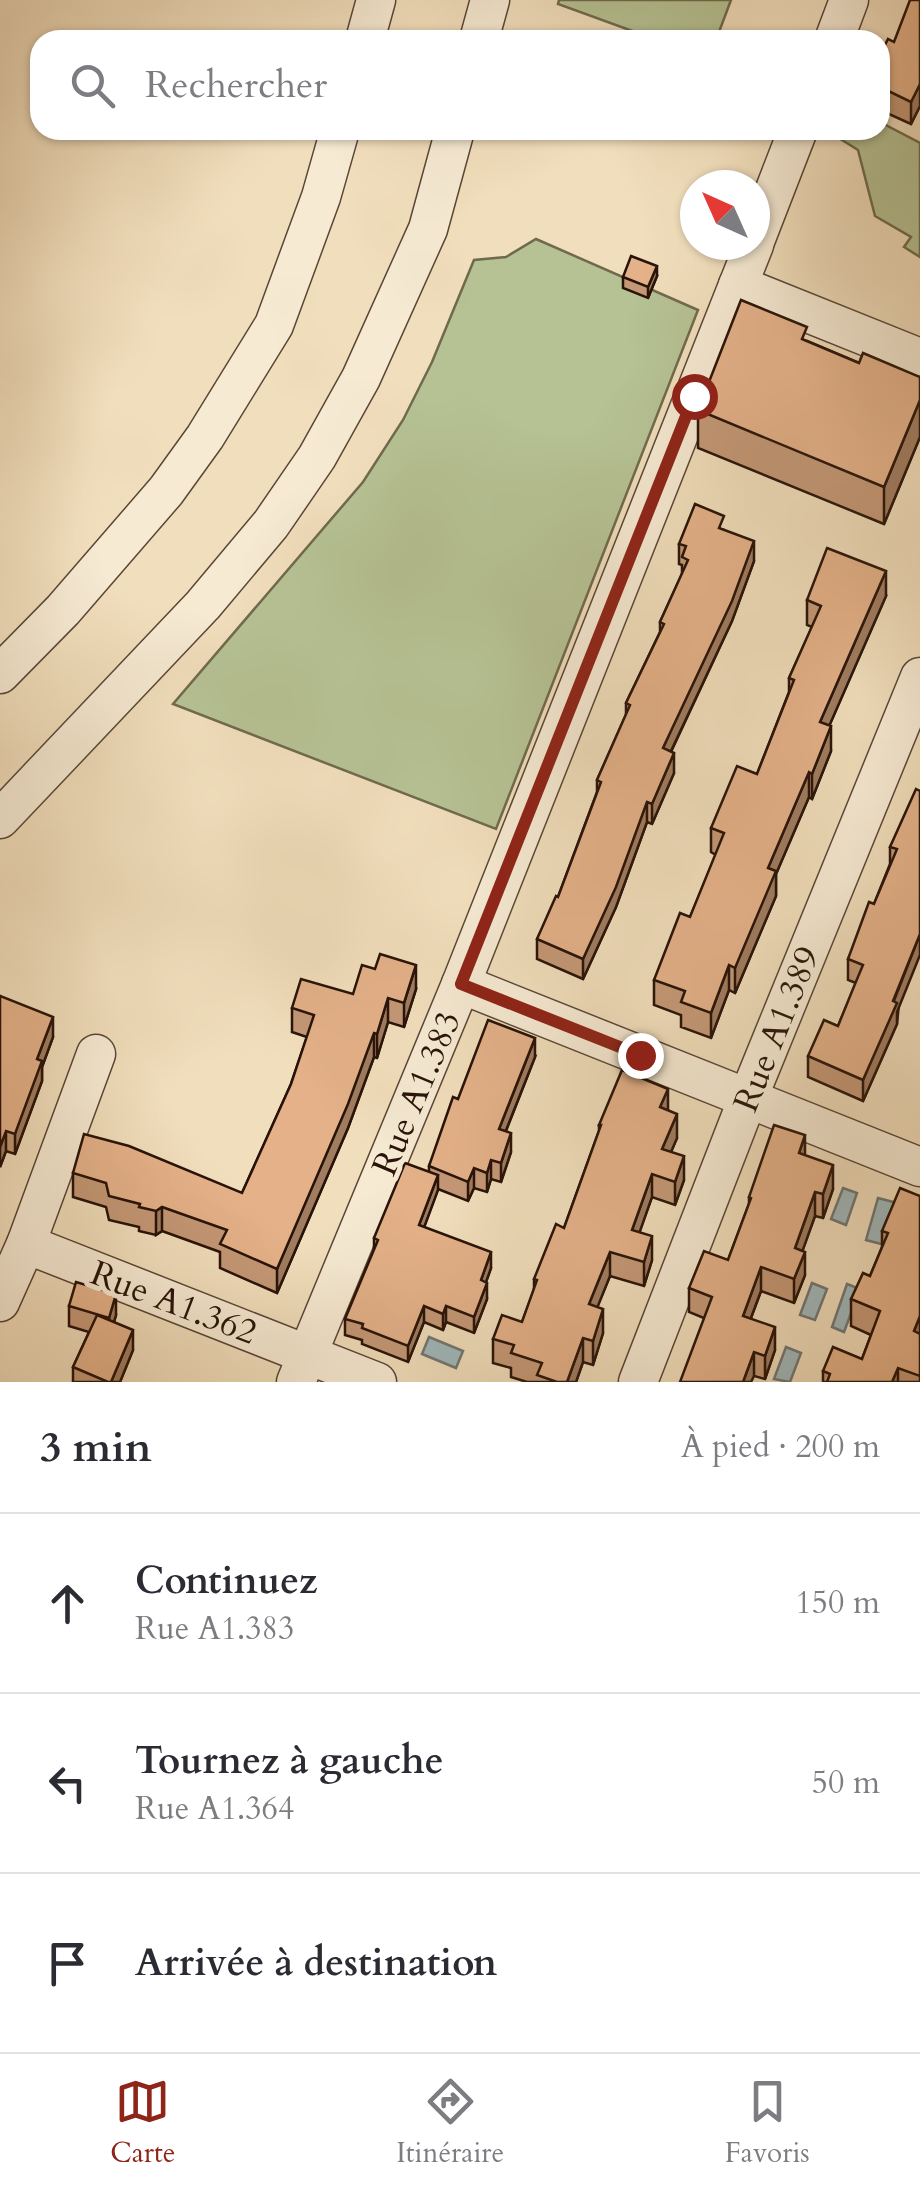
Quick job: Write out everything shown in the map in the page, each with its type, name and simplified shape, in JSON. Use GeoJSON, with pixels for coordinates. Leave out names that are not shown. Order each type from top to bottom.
{"type":"FeatureCollection","features":[{"type":"Feature","properties":{"kind":"street"},"geometry":{"type":"LineString","coordinates":[[368,30],[376,0]]}},
{"type":"Feature","properties":{"kind":"street"},"geometry":{"type":"LineString","coordinates":[[482,30],[490,0]]}},
{"type":"Feature","properties":{"kind":"street"},"geometry":{"type":"LineString","coordinates":[[838,30],[849,0]]}},
{"type":"Feature","properties":{"kind":"street"},"geometry":{"type":"LineString","coordinates":[[0,674],[63,610],[166,492],[215,421],[274,325],[337,140]]}},
{"type":"Feature","properties":{"kind":"street"},"geometry":{"type":"LineString","coordinates":[[0,818],[203,605],[271,524],[317,457],[362,378],[428,229],[451,140]]}},
{"type":"Feature","properties":{"kind":"street","name":"Rue A1.383"},"geometry":{"type":"LineString","coordinates":[[770,202],[794,140]]}},
{"type":"Feature","properties":{"kind":"street","name":"Rue A1.383"},"geometry":{"type":"LineString","coordinates":[[302,1368],[461,984],[748,260]]}},
{"type":"Feature","properties":{"kind":"street"},"geometry":{"type":"LineString","coordinates":[[738,286],[920,358]]}},
{"type":"Feature","properties":{"kind":"street","name":"Rue A1.389"},"geometry":{"type":"LineString","coordinates":[[638,1382],[748,1098],[920,678]]}},
{"type":"Feature","properties":{"kind":"street"},"geometry":{"type":"LineString","coordinates":[[461,984],[920,1166]]}},
{"type":"Feature","properties":{"kind":"street"},"geometry":{"type":"LineString","coordinates":[[0,1302],[26,1244],[96,1054]]}},
{"type":"Feature","properties":{"kind":"street","name":"Rue A1.362"},"geometry":{"type":"LineString","coordinates":[[26,1244],[302,1368],[377,1382]]}},
{"type":"Feature","properties":{"kind":"green space"},"geometry":{"type":"Polygon","coordinates":[[[559,0],[731,0],[720,30],[630,30],[558,4],[559,0]]]}},
{"type":"Feature","properties":{"kind":"green space"},"geometry":{"type":"Polygon","coordinates":[[[890,127],[920,143],[920,257],[904,247],[911,237],[875,216],[858,150],[842,140],[890,140],[890,127]]]}},
{"type":"Feature","properties":{"kind":"green space"},"geometry":{"type":"Polygon","coordinates":[[[536,239],[698,310],[496,829],[173,704],[363,482],[403,420],[432,362],[474,260],[506,257],[536,239]]]}},
{"type":"Feature","properties":{"kind":"water"},"geometry":{"type":"Polygon","coordinates":[[[843,1188],[857,1193],[846,1225],[831,1219],[843,1188]]]}},
{"type":"Feature","properties":{"kind":"water"},"geometry":{"type":"Polygon","coordinates":[[[878,1198],[897,1203],[885,1245],[866,1240],[878,1198]]]}},
{"type":"Feature","properties":{"kind":"water"},"geometry":{"type":"Polygon","coordinates":[[[812,1283],[827,1289],[815,1320],[800,1315],[812,1283]]]}},
{"type":"Feature","properties":{"kind":"water"},"geometry":{"type":"Polygon","coordinates":[[[847,1284],[860,1289],[844,1332],[832,1327],[847,1284]]]}},
{"type":"Feature","properties":{"kind":"water"},"geometry":{"type":"Polygon","coordinates":[[[429,1337],[463,1351],[456,1368],[422,1354],[429,1337]]]}},
{"type":"Feature","properties":{"kind":"water"},"geometry":{"type":"Polygon","coordinates":[[[786,1347],[801,1353],[790,1382],[774,1379],[786,1347]]]}},
{"type":"Feature","properties":{"kind":"building"},"geometry":{"type":"Polygon","coordinates":[[[910,0],[920,0],[920,84],[911,102],[890,92],[890,40],[894,42],[910,0]]]}},
{"type":"Feature","properties":{"kind":"building"},"geometry":{"type":"Polygon","coordinates":[[[631,256],[657,266],[648,287],[623,277],[631,256]]]}},
{"type":"Feature","properties":{"kind":"building"},"geometry":{"type":"Polygon","coordinates":[[[741,300],[807,327],[802,339],[859,363],[863,353],[920,377],[920,400],[884,487],[698,410],[741,300]]]}},
{"type":"Feature","properties":{"kind":"building"},"geometry":{"type":"Polygon","coordinates":[[[695,504],[724,516],[719,528],[754,541],[732,601],[663,748],[674,753],[652,804],[647,802],[616,887],[583,959],[537,939],[558,897],[601,782],[597,780],[630,705],[626,703],[664,624],[660,622],[688,560],[682,557],[686,546],[679,544],[695,504]]]}},
{"type":"Feature","properties":{"kind":"building"},"geometry":{"type":"Polygon","coordinates":[[[827,548],[886,571],[820,722],[831,726],[768,868],[776,871],[735,968],[729,965],[711,1013],[681,1002],[685,991],[654,980],[680,913],[690,917],[724,833],[711,828],[737,766],[757,774],[794,680],[789,678],[821,606],[807,600],[827,548]]]}},
{"type":"Feature","properties":{"kind":"building"},"geometry":{"type":"Polygon","coordinates":[[[916,789],[920,791],[920,934],[893,1001],[897,1003],[863,1080],[808,1056],[824,1020],[838,1026],[863,965],[848,959],[869,902],[874,904],[897,849],[890,847],[916,789]]]}},
{"type":"Feature","properties":{"kind":"building"},"geometry":{"type":"Polygon","coordinates":[[[380,954],[416,965],[404,1003],[388,998],[377,1034],[374,1033],[277,1269],[220,1244],[227,1230],[162,1207],[156,1211],[109,1196],[106,1183],[73,1173],[84,1134],[129,1146],[242,1193],[291,1084],[314,1015],[292,1008],[301,979],[353,994],[362,965],[375,969],[380,954]]]}},
{"type":"Feature","properties":{"kind":"building"},"geometry":{"type":"Polygon","coordinates":[[[0,996],[53,1017],[37,1059],[42,1061],[15,1134],[6,1131],[0,1147],[0,996]]]}},
{"type":"Feature","properties":{"kind":"building"},"geometry":{"type":"Polygon","coordinates":[[[488,1020],[535,1038],[499,1129],[511,1133],[501,1163],[491,1160],[487,1173],[474,1168],[468,1182],[429,1166],[453,1097],[458,1099],[488,1020]]]}},
{"type":"Feature","properties":{"kind":"building"},"geometry":{"type":"Polygon","coordinates":[[[622,1070],[668,1089],[660,1107],[677,1114],[662,1149],[684,1156],[675,1182],[652,1174],[632,1230],[652,1236],[644,1262],[610,1252],[589,1304],[603,1309],[593,1341],[583,1338],[567,1382],[557,1382],[537,1375],[542,1363],[511,1353],[514,1345],[493,1339],[502,1315],[522,1322],[537,1280],[534,1279],[556,1224],[564,1228],[622,1070]]]}},
{"type":"Feature","properties":{"kind":"building"},"geometry":{"type":"Polygon","coordinates":[[[774,1125],[805,1135],[799,1153],[833,1165],[823,1194],[815,1192],[795,1248],[805,1252],[794,1279],[761,1267],[743,1316],[775,1327],[765,1356],[754,1352],[743,1382],[680,1382],[712,1297],[689,1288],[704,1251],[728,1260],[774,1125]]]}},
{"type":"Feature","properties":{"kind":"building"},"geometry":{"type":"Polygon","coordinates":[[[405,1163],[438,1175],[419,1225],[491,1252],[481,1280],[487,1283],[474,1317],[446,1306],[443,1314],[424,1306],[408,1346],[345,1319],[405,1163]]]}},
{"type":"Feature","properties":{"kind":"building"},"geometry":{"type":"Polygon","coordinates":[[[900,1188],[920,1196],[920,1316],[914,1331],[920,1334],[920,1376],[898,1368],[892,1382],[827,1382],[830,1374],[823,1371],[833,1347],[862,1359],[880,1311],[851,1299],[863,1273],[870,1276],[888,1233],[882,1231],[900,1188]]]}},
{"type":"Feature","properties":{"kind":"building"},"geometry":{"type":"Polygon","coordinates":[[[76,1282],[116,1294],[109,1318],[69,1306],[76,1282]]]}},
{"type":"Feature","properties":{"kind":"building"},"geometry":{"type":"Polygon","coordinates":[[[97,1315],[133,1330],[111,1382],[73,1367],[97,1315]]]}},
{"type":"Feature","properties":{"kind":"route"},"geometry":{"type":"LineString","coordinates":[[640,1055],[461,984],[694,396]]}}]}
